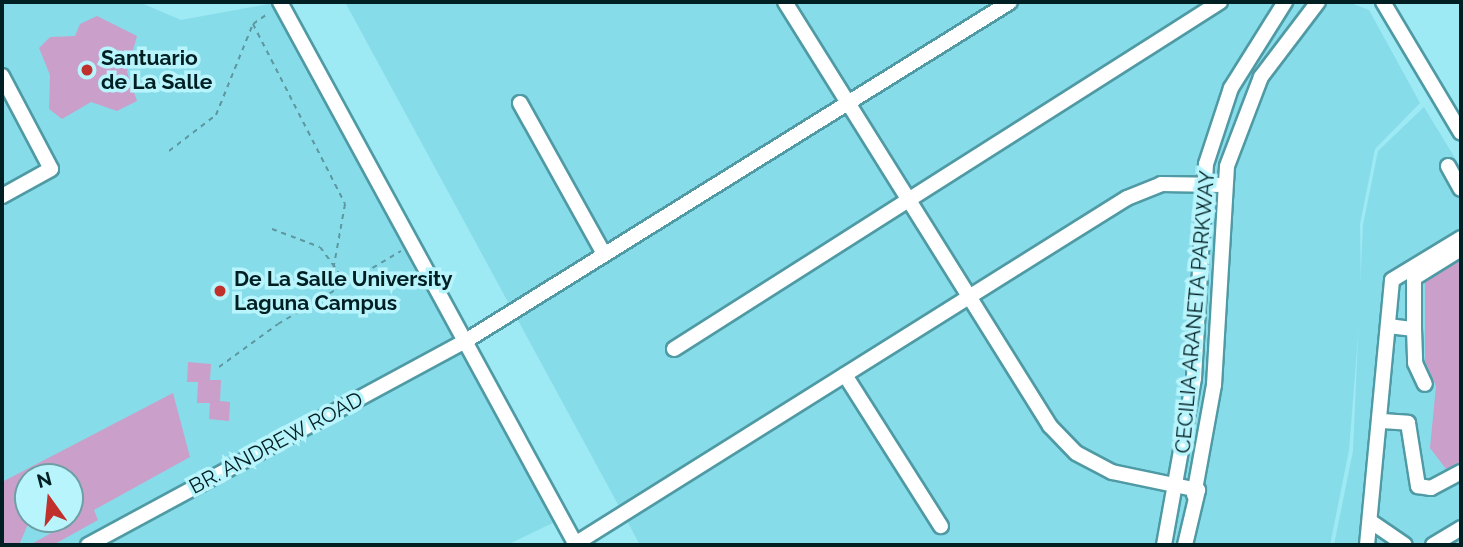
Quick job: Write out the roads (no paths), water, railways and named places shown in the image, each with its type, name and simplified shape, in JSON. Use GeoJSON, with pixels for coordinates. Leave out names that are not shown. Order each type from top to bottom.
{"type":"FeatureCollection","features":[{"type":"Feature","properties":{"kind":"street","name":"BR. ANDREW ROAD"},"geometry":{"type":"LineString","coordinates":[[88,545],[464,342],[1010,2]]}},
{"type":"Feature","properties":{"kind":"street"},"geometry":{"type":"LineString","coordinates":[[674,349],[1220,2]]}},
{"type":"Feature","properties":{"kind":"street","name":"CECILIA ARANETA PARKWAY"},"geometry":{"type":"LineString","coordinates":[[1164,545],[1174,516],[1195,365],[1202,183],[1231,88],[1285,2]]}},
{"type":"Feature","properties":{"kind":"street","name":"CECILIA ARANETA PARKWAY"},"geometry":{"type":"LineString","coordinates":[[1185,545],[1198,490],[1217,360],[1223,185],[1261,77],[1318,2]]}},
{"type":"Feature","properties":{"kind":"street"},"geometry":{"type":"LineString","coordinates":[[1383,2],[1461,133]]}},
{"type":"Feature","properties":{"kind":"street"},"geometry":{"type":"LineString","coordinates":[[280,3],[576,545],[1142,190],[1202,183],[1223,185]]}},
{"type":"Feature","properties":{"kind":"street"},"geometry":{"type":"LineString","coordinates":[[791,4],[910,201],[1063,440],[1112,472],[1198,490]]}},
{"type":"Feature","properties":{"kind":"street"},"geometry":{"type":"LineString","coordinates":[[2,76],[51,169],[2,196]]}},
{"type":"Feature","properties":{"kind":"street"},"geometry":{"type":"LineString","coordinates":[[520,103],[604,254]]}},
{"type":"Feature","properties":{"kind":"street"},"geometry":{"type":"LineString","coordinates":[[1448,166],[1461,189]]}},
{"type":"Feature","properties":{"kind":"street"},"geometry":{"type":"LineString","coordinates":[[1367,545],[1382,421],[1388,326],[1398,273],[1461,238]]}},
{"type":"Feature","properties":{"kind":"street"},"geometry":{"type":"LineString","coordinates":[[1425,384],[1415,363],[1414,278],[1461,249]]}},
{"type":"Feature","properties":{"kind":"street"},"geometry":{"type":"LineString","coordinates":[[1388,326],[1414,329]]}},
{"type":"Feature","properties":{"kind":"street"},"geometry":{"type":"LineString","coordinates":[[845,375],[941,526]]}},
{"type":"Feature","properties":{"kind":"street"},"geometry":{"type":"LineString","coordinates":[[1382,421],[1408,423],[1418,486],[1431,488],[1461,472]]}},
{"type":"Feature","properties":{"kind":"street","name":"CECILIA ARANETA PARKWAY"},"geometry":{"type":"LineString","coordinates":[[1174,516],[1198,490]]}},
{"type":"Feature","properties":{"kind":"street"},"geometry":{"type":"LineString","coordinates":[[1370,521],[1405,545]]}},
{"type":"Feature","properties":{"kind":"street"},"geometry":{"type":"LineString","coordinates":[[1433,545],[1459,535]]}},
{"type":"Feature","properties":{"kind":"place","name":"Santuario de La Salle"},"geometry":{"type":"Point","coordinates":[87,70]}},
{"type":"Feature","properties":{"kind":"place","name":"De La Salle University Laguna Campus"},"geometry":{"type":"Point","coordinates":[220,291]}}]}
